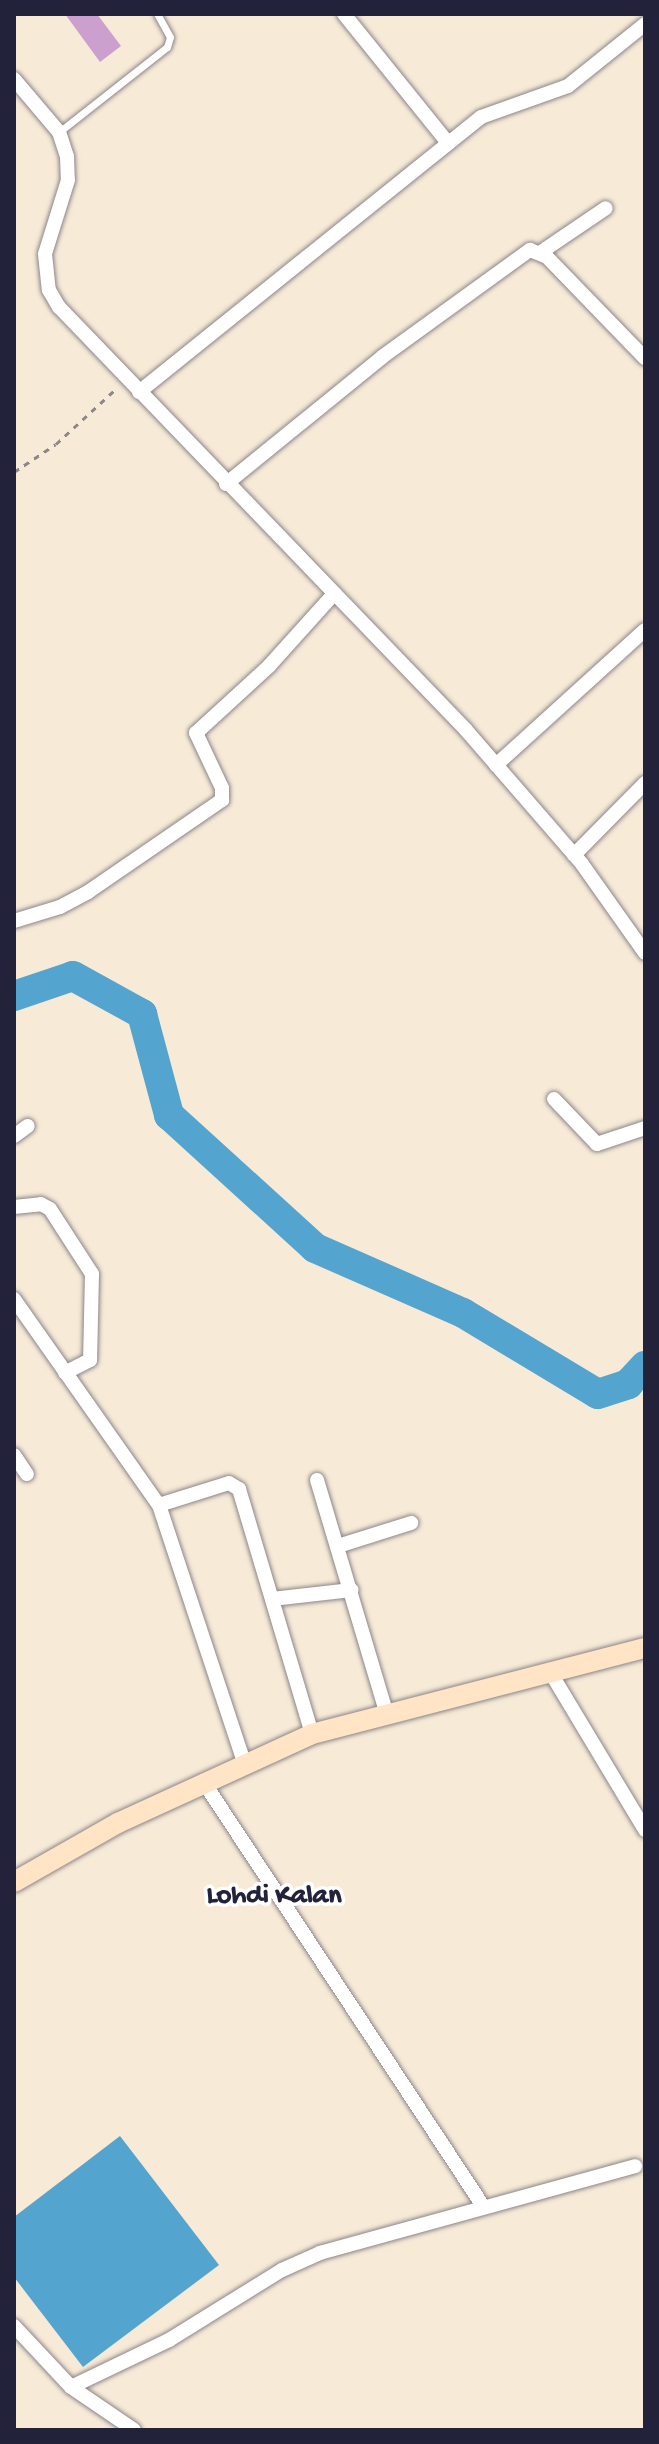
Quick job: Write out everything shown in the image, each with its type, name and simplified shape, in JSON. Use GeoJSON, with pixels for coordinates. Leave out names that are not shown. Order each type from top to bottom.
{"type":"FeatureCollection","features":[{"type":"Feature","properties":{"kind":"street"},"geometry":{"type":"LineString","coordinates":[[344,14],[448,143]]}},
{"type":"Feature","properties":{"kind":"street"},"geometry":{"type":"LineString","coordinates":[[139,392],[448,143],[501,106],[568,86],[645,24]]}},
{"type":"Feature","properties":{"kind":"street"},"geometry":{"type":"LineString","coordinates":[[14,79],[59,132],[68,180],[45,254],[49,290],[139,392],[496,765],[574,855],[645,953]]}},
{"type":"Feature","properties":{"kind":"street"},"geometry":{"type":"LineString","coordinates":[[226,484],[382,357],[525,253],[541,252],[606,208]]}},
{"type":"Feature","properties":{"kind":"street"},"geometry":{"type":"LineString","coordinates":[[541,252],[645,358]]}},
{"type":"Feature","properties":{"kind":"street"},"geometry":{"type":"LineString","coordinates":[[14,921],[60,907],[88,892],[222,800],[224,792],[196,733],[269,666],[333,595]]}},
{"type":"Feature","properties":{"kind":"street"},"geometry":{"type":"LineString","coordinates":[[496,765],[645,630]]}},
{"type":"Feature","properties":{"kind":"street"},"geometry":{"type":"LineString","coordinates":[[574,855],[645,783]]}},
{"type":"Feature","properties":{"kind":"street"},"geometry":{"type":"LineString","coordinates":[[554,1099],[597,1144],[645,1128]]}},
{"type":"Feature","properties":{"kind":"street"},"geometry":{"type":"LineString","coordinates":[[14,1136],[28,1126]]}},
{"type":"Feature","properties":{"kind":"street"},"geometry":{"type":"LineString","coordinates":[[14,1207],[41,1204],[50,1209],[92,1274],[96,1300],[90,1360],[65,1373]]}},
{"type":"Feature","properties":{"kind":"street"},"geometry":{"type":"LineString","coordinates":[[14,1299],[21,1320],[65,1373],[159,1505],[244,1762]]}},
{"type":"Feature","properties":{"kind":"street"},"geometry":{"type":"LineString","coordinates":[[14,1455],[27,1474]]}},
{"type":"Feature","properties":{"kind":"street"},"geometry":{"type":"LineString","coordinates":[[317,1480],[386,1711]]}},
{"type":"Feature","properties":{"kind":"street"},"geometry":{"type":"LineString","coordinates":[[159,1505],[229,1483],[237,1486],[312,1734]]}},
{"type":"Feature","properties":{"kind":"street"},"geometry":{"type":"LineString","coordinates":[[338,1546],[411,1523]]}},
{"type":"Feature","properties":{"kind":"street"},"geometry":{"type":"LineString","coordinates":[[272,1599],[351,1590]]}},
{"type":"Feature","properties":{"kind":"street"},"geometry":{"type":"LineString","coordinates":[[14,1882],[203,1781],[312,1734],[386,1711],[645,1648]]}},
{"type":"Feature","properties":{"kind":"street"},"geometry":{"type":"LineString","coordinates":[[549,1670],[645,1830]]}},
{"type":"Feature","properties":{"kind":"street"},"geometry":{"type":"LineString","coordinates":[[203,1781],[483,2206]]}},
{"type":"Feature","properties":{"kind":"street"},"geometry":{"type":"LineString","coordinates":[[71,2387],[169,2340],[301,2260],[483,2206],[635,2166]]}},
{"type":"Feature","properties":{"kind":"street"},"geometry":{"type":"LineString","coordinates":[[14,2326],[71,2387],[134,2430]]}},
{"type":"Feature","properties":{"kind":"lane"},"geometry":{"type":"LineString","coordinates":[[59,132],[167,47],[170,37],[157,14]]}},
{"type":"Feature","properties":{"kind":"path"},"geometry":{"type":"LineString","coordinates":[[14,472],[56,444],[127,379]]}},
{"type":"Feature","properties":{"kind":"water"},"geometry":{"type":"Polygon","coordinates":[[[120,2136],[219,2265],[83,2367],[14,2277],[14,2217],[120,2136]]]}},
{"type":"Feature","properties":{"kind":"building"},"geometry":{"type":"Polygon","coordinates":[[[65,14],[97,14],[121,46],[100,62],[65,14]]]}},
{"type":"Feature","properties":{"kind":"waterway"},"geometry":{"type":"LineString","coordinates":[[14,996],[73,976],[142,1014],[169,1115],[315,1248],[463,1313],[598,1394],[628,1384],[645,1366]]}},
{"type":"Feature","properties":{"kind":"district","name":"Lohdi Kalan"},"geometry":{"type":"Point","coordinates":[274,1897]}}]}
